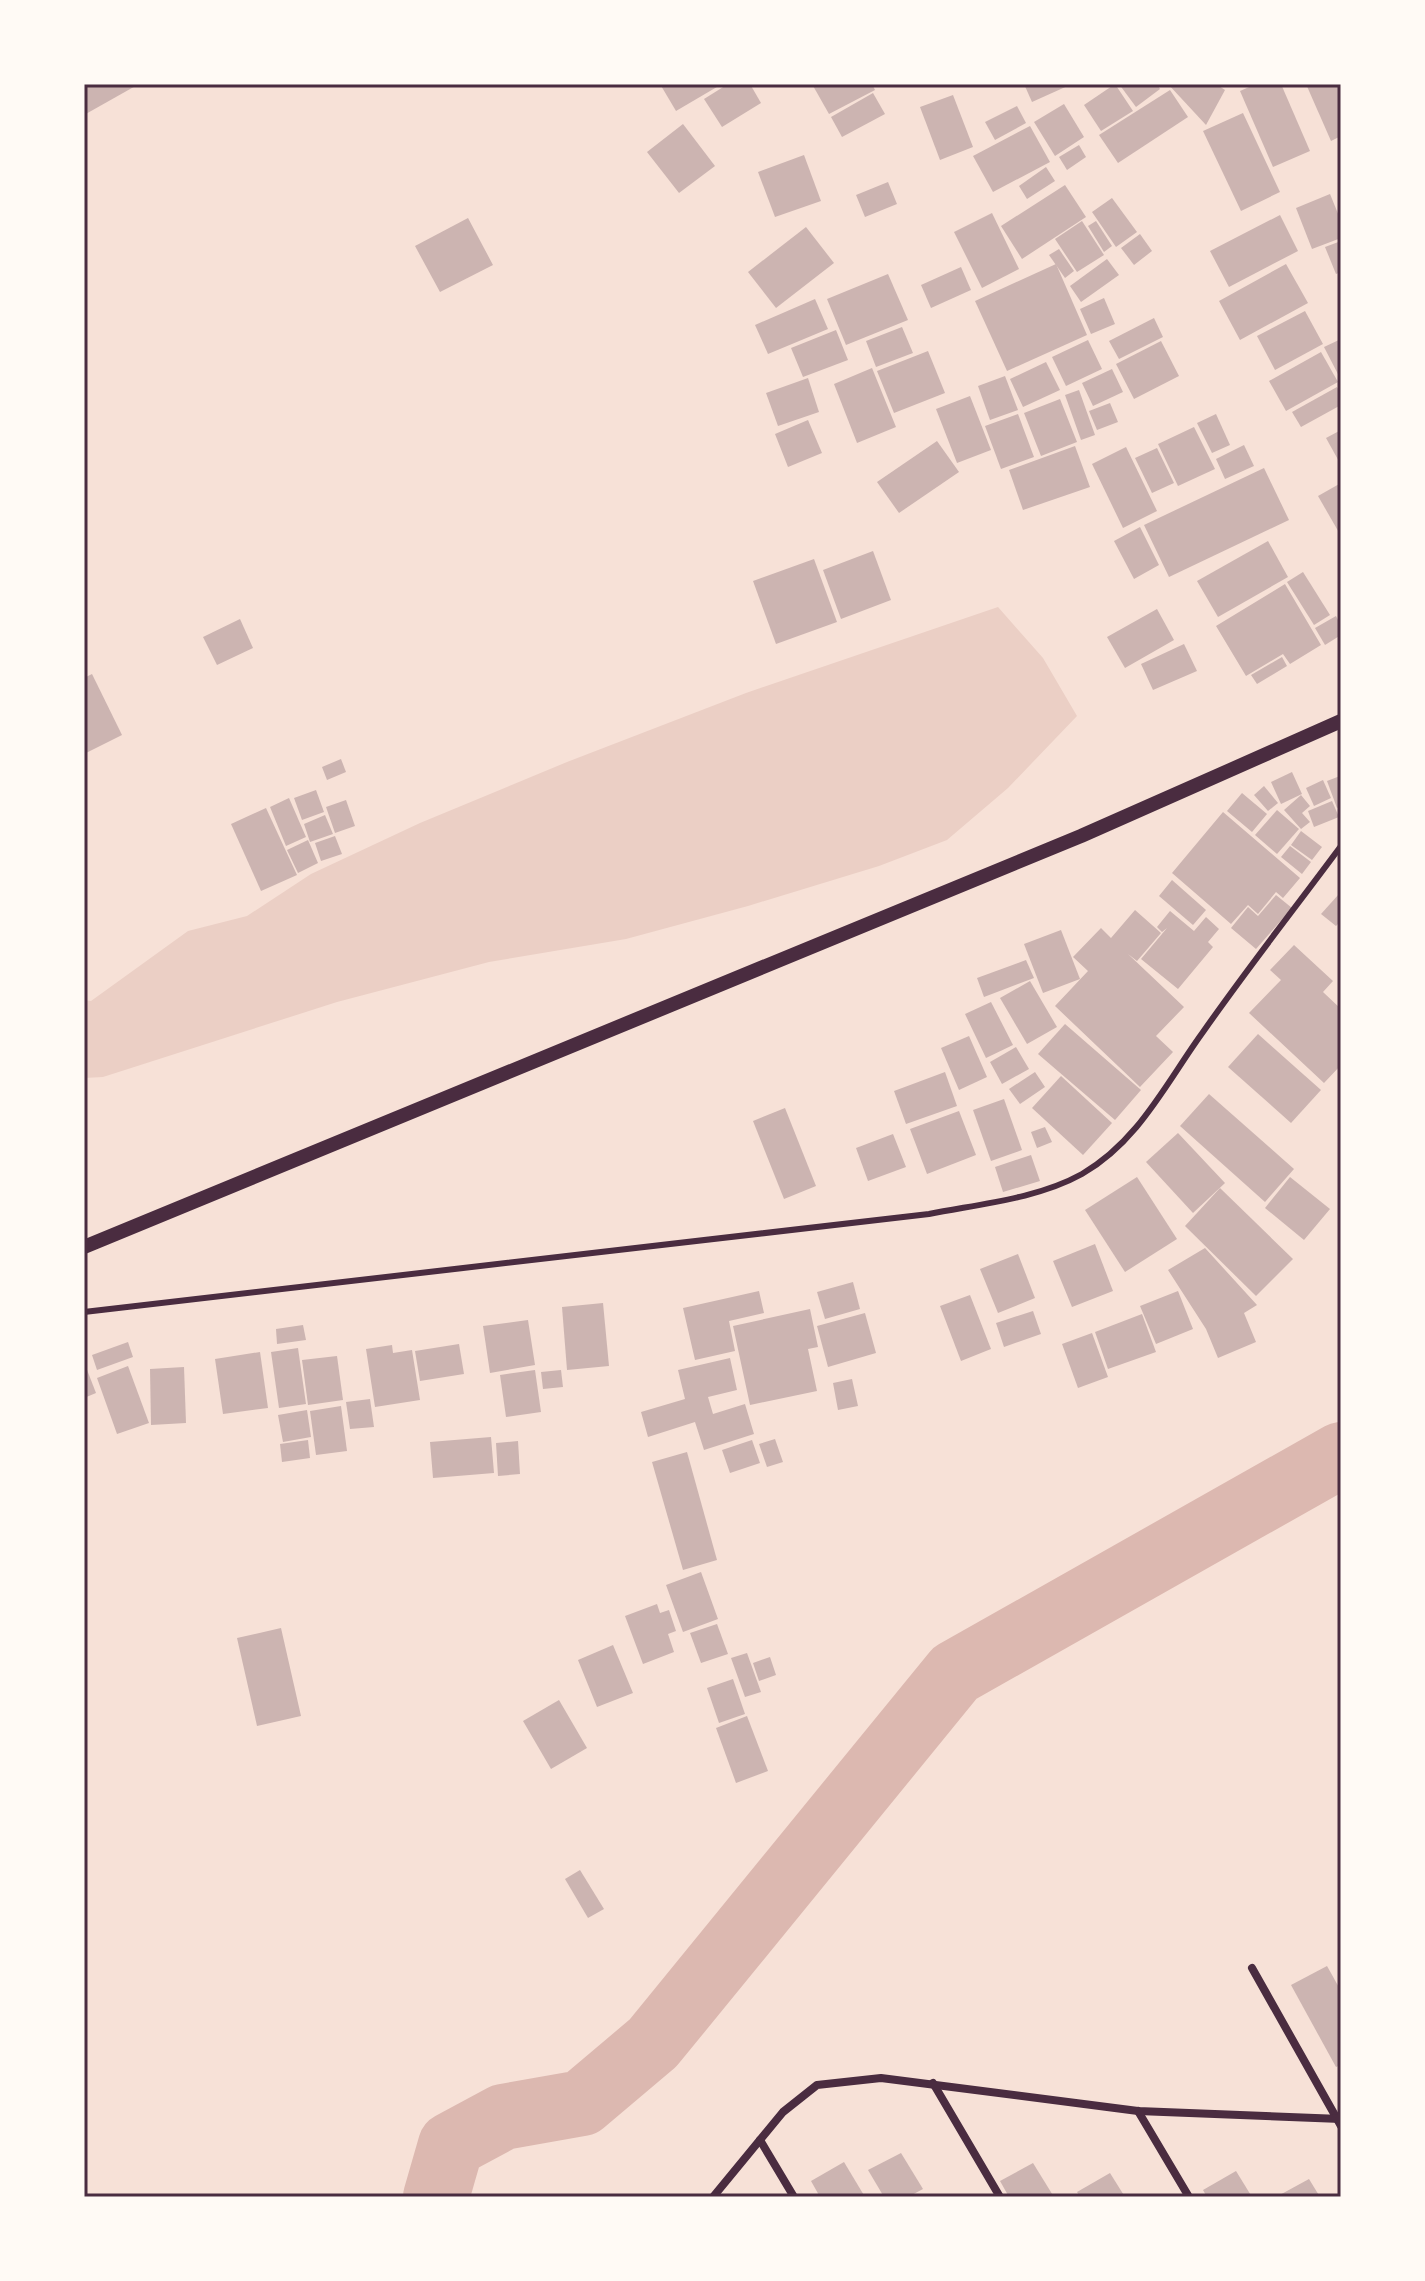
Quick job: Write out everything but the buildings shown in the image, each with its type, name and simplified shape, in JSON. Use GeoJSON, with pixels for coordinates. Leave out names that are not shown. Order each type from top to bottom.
{"type":"FeatureCollection","features":[{"type":"Feature","properties":{"kind":"street"},"geometry":{"type":"LineString","coordinates":[[84,1247],[1081,836],[1341,721]]}},
{"type":"Feature","properties":{"kind":"street"},"geometry":{"type":"LineString","coordinates":[[1252,1968],[1340,2121]]}},
{"type":"Feature","properties":{"kind":"street"},"geometry":{"type":"LineString","coordinates":[[713,2197],[783,2112],[817,2085],[881,2078],[1138,2111],[1340,2121]]}},
{"type":"Feature","properties":{"kind":"street"},"geometry":{"type":"LineString","coordinates":[[933,2083],[1000,2197]]}},
{"type":"Feature","properties":{"kind":"street"},"geometry":{"type":"LineString","coordinates":[[1138,2111],[1189,2197]]}},
{"type":"Feature","properties":{"kind":"street"},"geometry":{"type":"LineString","coordinates":[[760,2140],[794,2197]]}},
{"type":"Feature","properties":{"kind":"lane"},"geometry":{"type":"LineString","coordinates":[[84,1312],[929,1214],[1043,1189],[1080,1175],[1115,1152],[1142,1121],[1202,1033],[1341,846]]}},
{"type":"Feature","properties":{"kind":"shaded area"},"geometry":{"type":"Polygon","coordinates":[[[998,607],[1043,658],[1077,716],[1008,788],[947,840],[879,866],[748,906],[626,939],[489,962],[337,1002],[103,1077],[84,1078],[84,1000],[91,1001],[188,931],[247,916],[311,874],[420,823],[567,762],[746,693],[998,607]]]}},
{"type":"Feature","properties":{"kind":"waterway"},"geometry":{"type":"LineString","coordinates":[[436,2197],[451,2145],[503,2117],[582,2103],[653,2043],[955,1673],[1341,1455]]}}]}
